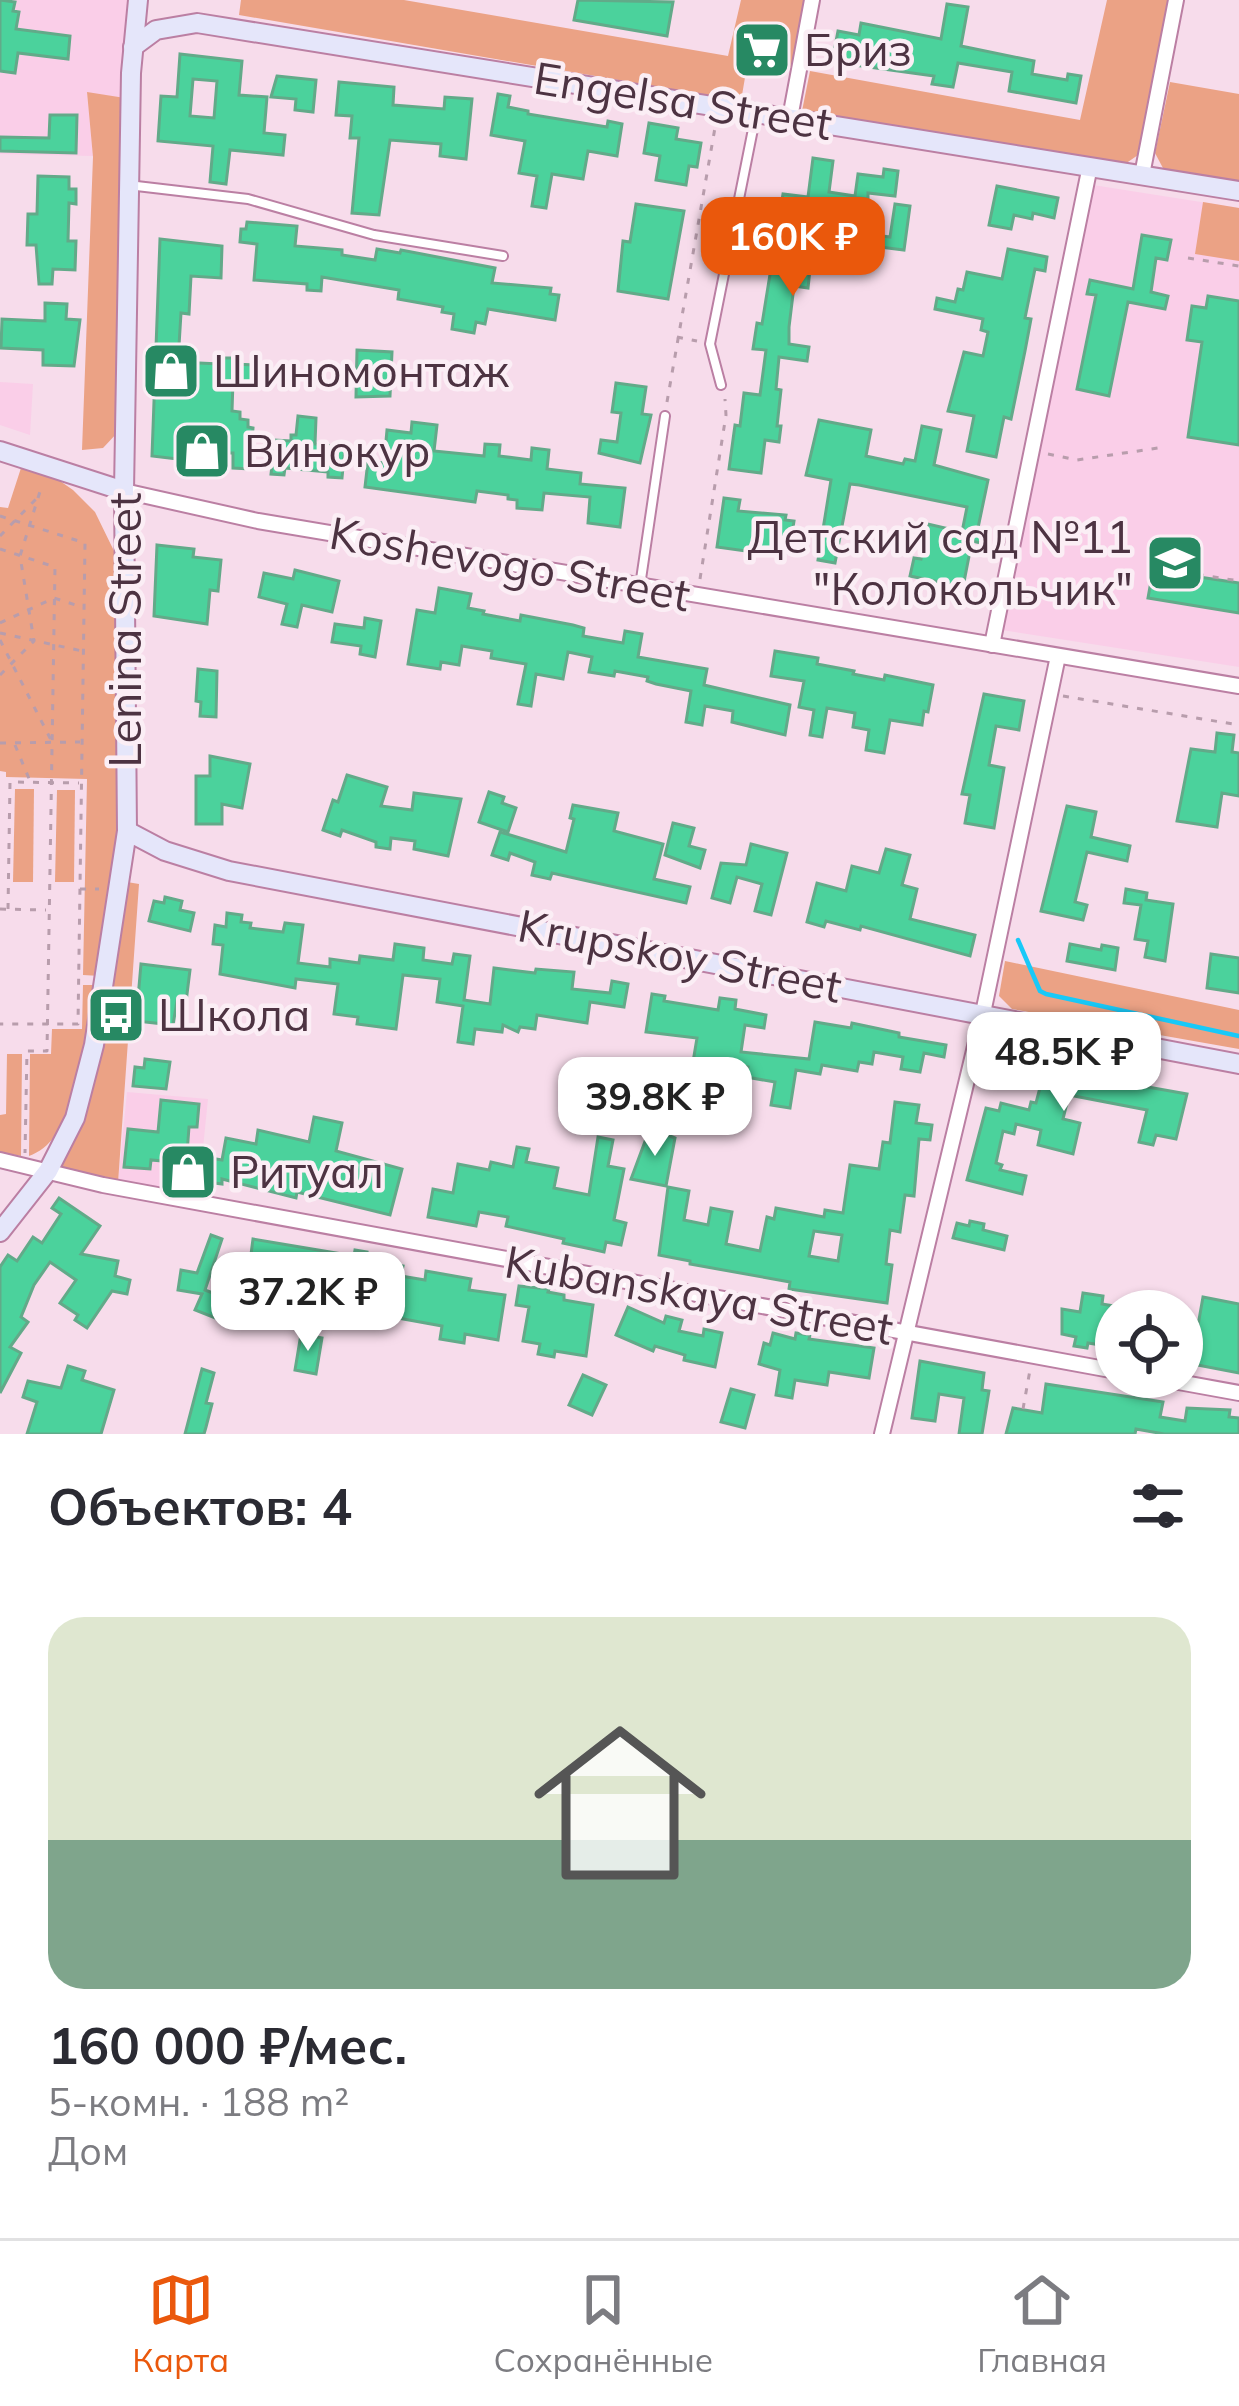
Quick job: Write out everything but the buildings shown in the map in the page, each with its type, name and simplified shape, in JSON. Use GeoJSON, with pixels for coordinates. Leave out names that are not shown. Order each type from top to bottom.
{"type":"FeatureCollection","features":[{"type":"Feature","properties":{"kind":"street","name":"Lenina Street"},"geometry":{"type":"LineString","coordinates":[[0,1232],[48,1171],[70,1133],[84,1088],[127,831],[128,185],[138,0]]}},
{"type":"Feature","properties":{"kind":"street"},"geometry":{"type":"LineString","coordinates":[[790,118],[812,0]]}},
{"type":"Feature","properties":{"kind":"street"},"geometry":{"type":"LineString","coordinates":[[1142,175],[1176,0]]}},
{"type":"Feature","properties":{"kind":"street","name":"Engelsa Street"},"geometry":{"type":"LineString","coordinates":[[133,47],[156,30],[197,23],[1239,191]]}},
{"type":"Feature","properties":{"kind":"street"},"geometry":{"type":"LineString","coordinates":[[992,645],[1090,166]]}},
{"type":"Feature","properties":{"kind":"street","name":"Koshevogo Street"},"geometry":{"type":"LineString","coordinates":[[0,451],[124,491],[258,520],[1239,686]]}},
{"type":"Feature","properties":{"kind":"street"},"geometry":{"type":"LineString","coordinates":[[882,1434],[983,1013],[1058,656]]}},
{"type":"Feature","properties":{"kind":"street","name":"Krupskoy Street"},"geometry":{"type":"LineString","coordinates":[[127,831],[165,851],[229,871],[1239,1064]]}},
{"type":"Feature","properties":{"kind":"street","name":"Kubanskaya Street"},"geometry":{"type":"LineString","coordinates":[[0,1160],[103,1185],[1095,1367]]}},
{"type":"Feature","properties":{"kind":"street"},"geometry":{"type":"LineString","coordinates":[[1203,1386],[1239,1393]]}},
{"type":"Feature","properties":{"kind":"lane"},"geometry":{"type":"LineString","coordinates":[[722,385],[710,344],[757,112]]}},
{"type":"Feature","properties":{"kind":"lane"},"geometry":{"type":"LineString","coordinates":[[128,185],[248,200],[374,235],[503,256]]}},
{"type":"Feature","properties":{"kind":"lane"},"geometry":{"type":"LineString","coordinates":[[640,586],[665,416]]}},
{"type":"Feature","properties":{"kind":"path"},"geometry":{"type":"LineString","coordinates":[[665,416],[719,106]]}},
{"type":"Feature","properties":{"kind":"path"},"geometry":{"type":"LineString","coordinates":[[1188,258],[1239,266]]}},
{"type":"Feature","properties":{"kind":"path"},"geometry":{"type":"LineString","coordinates":[[676,337],[710,344]]}},
{"type":"Feature","properties":{"kind":"path"},"geometry":{"type":"LineString","coordinates":[[697,596],[726,415],[722,385]]}},
{"type":"Feature","properties":{"kind":"path"},"geometry":{"type":"LineString","coordinates":[[1032,451],[1077,460],[1158,448]]}},
{"type":"Feature","properties":{"kind":"path"},"geometry":{"type":"LineString","coordinates":[[34,641],[20,556],[48,466]]}},
{"type":"Feature","properties":{"kind":"path"},"geometry":{"type":"LineString","coordinates":[[0,536],[38,497]]}},
{"type":"Feature","properties":{"kind":"path"},"geometry":{"type":"LineString","coordinates":[[0,516],[85,543],[78,1024],[0,1024]]}},
{"type":"Feature","properties":{"kind":"path"},"geometry":{"type":"LineString","coordinates":[[0,549],[55,567],[47,1051],[27,1051],[25,1166]]}},
{"type":"Feature","properties":{"kind":"path"},"geometry":{"type":"LineString","coordinates":[[1183,572],[1239,580]]}},
{"type":"Feature","properties":{"kind":"path"},"geometry":{"type":"LineString","coordinates":[[0,622],[54,598],[84,608]]}},
{"type":"Feature","properties":{"kind":"path"},"geometry":{"type":"LineString","coordinates":[[0,637],[83,651]]}},
{"type":"Feature","properties":{"kind":"path"},"geometry":{"type":"LineString","coordinates":[[0,637],[52,742]]}},
{"type":"Feature","properties":{"kind":"path"},"geometry":{"type":"LineString","coordinates":[[0,675],[34,641]]}},
{"type":"Feature","properties":{"kind":"path"},"geometry":{"type":"LineString","coordinates":[[1050,694],[1239,725]]}},
{"type":"Feature","properties":{"kind":"path"},"geometry":{"type":"LineString","coordinates":[[0,742],[82,742]]}},
{"type":"Feature","properties":{"kind":"path"},"geometry":{"type":"LineString","coordinates":[[13,742],[30,782]]}},
{"type":"Feature","properties":{"kind":"path"},"geometry":{"type":"LineString","coordinates":[[8,909],[10,782],[81,783]]}},
{"type":"Feature","properties":{"kind":"path"},"geometry":{"type":"LineString","coordinates":[[80,889],[118,890]]}},
{"type":"Feature","properties":{"kind":"path"},"geometry":{"type":"LineString","coordinates":[[0,909],[49,910]]}},
{"type":"Feature","properties":{"kind":"path"},"geometry":{"type":"LineString","coordinates":[[1023,1409],[1032,1356]]}},
{"type":"Feature","properties":{"kind":"shaded area"},"geometry":{"type":"Polygon","coordinates":[[[0,0],[132,0],[125,98],[87,93],[93,156],[0,154],[0,0]]]}},
{"type":"Feature","properties":{"kind":"shaded area"},"geometry":{"type":"Polygon","coordinates":[[[241,0],[404,0],[728,56],[741,0],[806,0],[794,68],[748,60],[741,101],[239,15],[241,0]]]}},
{"type":"Feature","properties":{"kind":"shaded area"},"geometry":{"type":"Polygon","coordinates":[[[1107,0],[1168,0],[1138,155],[1125,164],[802,111],[810,71],[1080,120],[1107,0]]]}},
{"type":"Feature","properties":{"kind":"shaded area"},"geometry":{"type":"Polygon","coordinates":[[[1170,82],[1239,94],[1239,183],[1164,170],[1155,153],[1170,82]]]}},
{"type":"Feature","properties":{"kind":"shaded area"},"geometry":{"type":"Polygon","coordinates":[[[87,92],[125,98],[118,432],[103,448],[82,450],[93,157],[87,92]]]}},
{"type":"Feature","properties":{"kind":"shaded area"},"geometry":{"type":"Polygon","coordinates":[[[1093,185],[1239,208],[1239,667],[1002,630],[1093,185]]]}},
{"type":"Feature","properties":{"kind":"shaded area"},"geometry":{"type":"Polygon","coordinates":[[[1203,202],[1239,208],[1239,261],[1195,254],[1203,202]]]}},
{"type":"Feature","properties":{"kind":"shaded area"},"geometry":{"type":"Polygon","coordinates":[[[0,382],[33,384],[30,435],[0,425],[0,382]]]}},
{"type":"Feature","properties":{"kind":"shaded area"},"geometry":{"type":"Polygon","coordinates":[[[21,468],[73,490],[95,512],[115,553],[119,829],[100,976],[83,975],[87,779],[6,777],[0,771],[0,507],[8,508],[21,468]]]}},
{"type":"Feature","properties":{"kind":"shaded area"},"geometry":{"type":"Polygon","coordinates":[[[15,789],[34,789],[33,882],[13,882],[15,789]]]}},
{"type":"Feature","properties":{"kind":"shaded area"},"geometry":{"type":"Polygon","coordinates":[[[57,790],[75,790],[74,882],[55,882],[57,790]]]}},
{"type":"Feature","properties":{"kind":"shaded area"},"geometry":{"type":"Polygon","coordinates":[[[127,882],[139,884],[118,1183],[59,1168],[75,1138],[98,1068],[127,882]]]}},
{"type":"Feature","properties":{"kind":"shaded area"},"geometry":{"type":"Polygon","coordinates":[[[1005,961],[1239,1010],[1239,1049],[1012,1009],[999,996],[1005,961]]]}},
{"type":"Feature","properties":{"kind":"shaded area"},"geometry":{"type":"Polygon","coordinates":[[[83,985],[98,985],[80,1082],[60,1128],[47,1145],[29,1156],[30,1054],[51,1054],[52,1029],[82,1029],[83,985]]]}},
{"type":"Feature","properties":{"kind":"shaded area"},"geometry":{"type":"Polygon","coordinates":[[[7,1054],[22,1054],[21,1156],[0,1152],[7,1054]]]}},
{"type":"Feature","properties":{"kind":"shaded area"},"geometry":{"type":"Polygon","coordinates":[[[127,1092],[208,1099],[198,1197],[118,1183],[127,1092]]]}},
{"type":"Feature","properties":{"kind":"waterway"},"geometry":{"type":"LineString","coordinates":[[1018,940],[1040,991],[1046,994],[1239,1036]]}},
{"type":"Feature","properties":{"kind":"place","name":"Бриз"},"geometry":{"type":"Point","coordinates":[762,50]}},
{"type":"Feature","properties":{"kind":"place","name":"Шиномонтаж"},"geometry":{"type":"Point","coordinates":[171,371]}},
{"type":"Feature","properties":{"kind":"place","name":"Винокур"},"geometry":{"type":"Point","coordinates":[202,451]}},
{"type":"Feature","properties":{"kind":"place","name":"Детский сад №11 \"Колокольчик\""},"geometry":{"type":"Point","coordinates":[1175,563]}},
{"type":"Feature","properties":{"kind":"place","name":"Школа"},"geometry":{"type":"Point","coordinates":[116,1015]}},
{"type":"Feature","properties":{"kind":"place","name":"Ритуал"},"geometry":{"type":"Point","coordinates":[188,1172]}}]}
